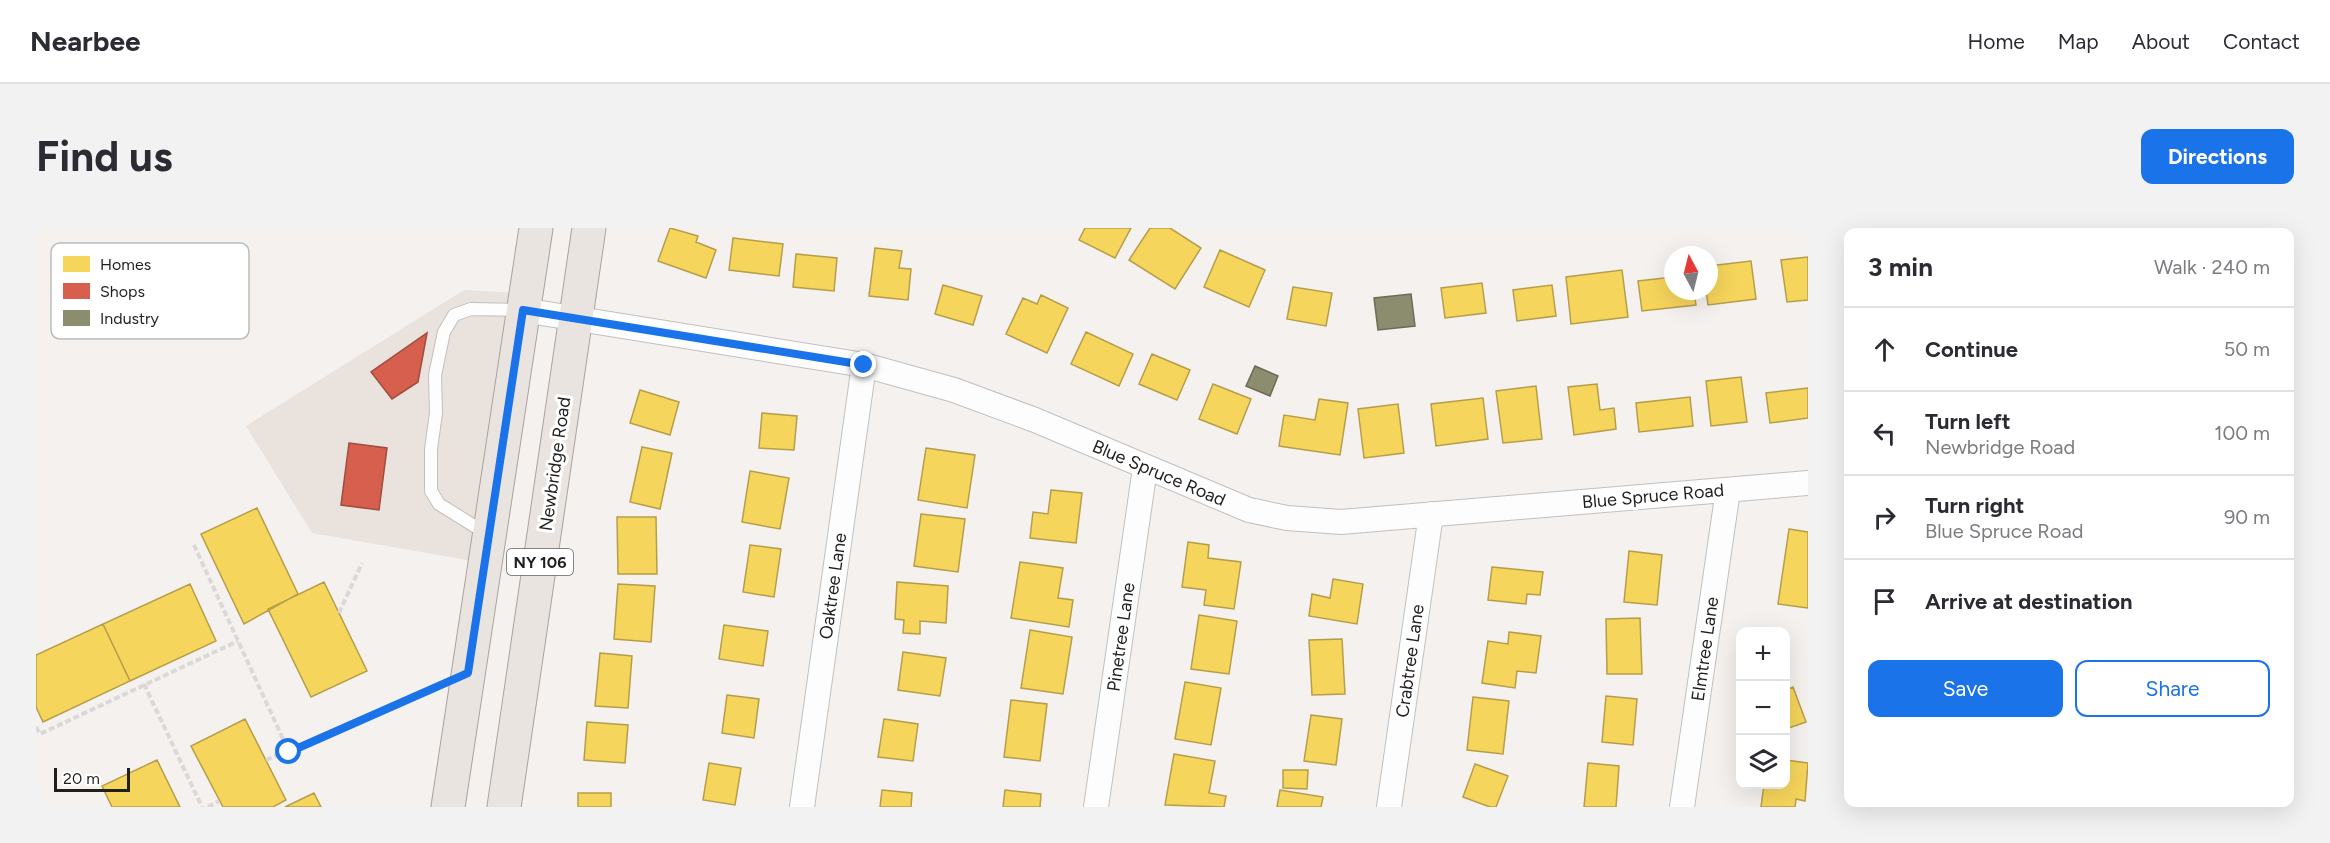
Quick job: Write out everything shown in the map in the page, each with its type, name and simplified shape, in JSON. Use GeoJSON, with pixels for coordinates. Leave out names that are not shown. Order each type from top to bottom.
{"type":"FeatureCollection","features":[{"type":"Feature","properties":{"kind":"main road","name":"NY 106"},"geometry":{"type":"LineString","coordinates":[[448,807],[536,228]]}},
{"type":"Feature","properties":{"kind":"main road","name":"Newbridge Road"},"geometry":{"type":"LineString","coordinates":[[504,807],[589,228]]}},
{"type":"Feature","properties":{"kind":"street","name":"Blue Spruce Road"},"geometry":{"type":"LineString","coordinates":[[523,310],[864,365],[954,390],[1035,420],[1249,510],[1287,518],[1341,522],[1808,483]]}},
{"type":"Feature","properties":{"kind":"street","name":"Oaktree Lane"},"geometry":{"type":"LineString","coordinates":[[802,807],[864,365]]}},
{"type":"Feature","properties":{"kind":"street","name":"Pinetree Lane"},"geometry":{"type":"LineString","coordinates":[[1096,807],[1145,468]]}},
{"type":"Feature","properties":{"kind":"street","name":"Elmtree Lane"},"geometry":{"type":"LineString","coordinates":[[1682,807],[1728,490]]}},
{"type":"Feature","properties":{"kind":"street","name":"Crabtree Lane"},"geometry":{"type":"LineString","coordinates":[[1389,807],[1431,514]]}},
{"type":"Feature","properties":{"kind":"lane"},"geometry":{"type":"LineString","coordinates":[[489,536],[440,504],[431,491],[431,449],[436,413],[435,375],[444,332],[454,315],[471,309],[523,310]]}},
{"type":"Feature","properties":{"kind":"path"},"geometry":{"type":"LineString","coordinates":[[194,544],[289,752]]}},
{"type":"Feature","properties":{"kind":"path"},"geometry":{"type":"LineString","coordinates":[[339,613],[362,563]]}},
{"type":"Feature","properties":{"kind":"path"},"geometry":{"type":"LineString","coordinates":[[36,727],[40,734],[238,641]]}},
{"type":"Feature","properties":{"kind":"path"},"geometry":{"type":"LineString","coordinates":[[266,760],[468,673]]}},
{"type":"Feature","properties":{"kind":"path"},"geometry":{"type":"LineString","coordinates":[[144,684],[202,807]]}},
{"type":"Feature","properties":{"kind":"path"},"geometry":{"type":"LineString","coordinates":[[208,807],[219,801]]}},
{"type":"Feature","properties":{"kind":"shaded area"},"geometry":{"type":"Polygon","coordinates":[[[464,290],[519,293],[479,562],[312,533],[246,426],[464,290]]]}},
{"type":"Feature","properties":{"kind":"building: Homes"},"geometry":{"type":"Polygon","coordinates":[[[670,228],[698,236],[696,242],[716,250],[706,278],[658,261],[670,228]]]}},
{"type":"Feature","properties":{"kind":"building: Homes"},"geometry":{"type":"Polygon","coordinates":[[[1085,228],[1131,228],[1115,258],[1079,240],[1085,228]]]}},
{"type":"Feature","properties":{"kind":"building: Homes"},"geometry":{"type":"Polygon","coordinates":[[[1150,228],[1170,228],[1201,248],[1175,289],[1129,260],[1150,228]]]}},
{"type":"Feature","properties":{"kind":"building: Homes"},"geometry":{"type":"Polygon","coordinates":[[[733,238],[783,244],[779,276],[729,270],[733,238]]]}},
{"type":"Feature","properties":{"kind":"building: Homes"},"geometry":{"type":"Polygon","coordinates":[[[875,248],[902,251],[899,268],[911,269],[908,300],[869,296],[875,248]]]}},
{"type":"Feature","properties":{"kind":"building: Homes"},"geometry":{"type":"Polygon","coordinates":[[[1220,250],[1265,270],[1249,307],[1204,287],[1220,250]]]}},
{"type":"Feature","properties":{"kind":"building: Homes"},"geometry":{"type":"Polygon","coordinates":[[[796,254],[837,258],[834,291],[793,287],[796,254]]]}},
{"type":"Feature","properties":{"kind":"building: Homes"},"geometry":{"type":"Polygon","coordinates":[[[1808,257],[1808,300],[1787,302],[1781,260],[1808,257]]]}},
{"type":"Feature","properties":{"kind":"building: Homes"},"geometry":{"type":"Polygon","coordinates":[[[1751,261],[1756,299],[1708,305],[1707,300],[1718,300],[1718,265],[1751,261]]]}},
{"type":"Feature","properties":{"kind":"building: Homes"},"geometry":{"type":"Polygon","coordinates":[[[1622,270],[1628,317],[1571,324],[1566,277],[1622,270]]]}},
{"type":"Feature","properties":{"kind":"building: Homes"},"geometry":{"type":"Polygon","coordinates":[[[1664,278],[1664,300],[1695,300],[1696,305],[1642,311],[1638,281],[1664,278]]]}},
{"type":"Feature","properties":{"kind":"building: Homes"},"geometry":{"type":"Polygon","coordinates":[[[1482,283],[1486,313],[1445,318],[1441,288],[1482,283]]]}},
{"type":"Feature","properties":{"kind":"building: Homes"},"geometry":{"type":"Polygon","coordinates":[[[943,285],[982,296],[973,325],[935,314],[943,285]]]}},
{"type":"Feature","properties":{"kind":"building: Homes"},"geometry":{"type":"Polygon","coordinates":[[[1552,285],[1556,316],[1517,321],[1513,290],[1552,285]]]}},
{"type":"Feature","properties":{"kind":"building: Homes"},"geometry":{"type":"Polygon","coordinates":[[[1293,287],[1332,293],[1326,326],[1287,319],[1293,287]]]}},
{"type":"Feature","properties":{"kind":"building: Homes"},"geometry":{"type":"Polygon","coordinates":[[[1041,295],[1068,308],[1047,353],[1006,334],[1023,298],[1037,304],[1041,295]]]}},
{"type":"Feature","properties":{"kind":"building: Homes"},"geometry":{"type":"Polygon","coordinates":[[[1086,332],[1133,354],[1119,386],[1071,364],[1086,332]]]}},
{"type":"Feature","properties":{"kind":"building: Homes"},"geometry":{"type":"Polygon","coordinates":[[[1152,354],[1190,370],[1177,400],[1139,384],[1152,354]]]}},
{"type":"Feature","properties":{"kind":"building: Homes"},"geometry":{"type":"Polygon","coordinates":[[[1741,377],[1747,422],[1711,426],[1706,381],[1741,377]]]}},
{"type":"Feature","properties":{"kind":"building: Homes"},"geometry":{"type":"Polygon","coordinates":[[[1213,384],[1251,399],[1237,434],[1199,419],[1213,384]]]}},
{"type":"Feature","properties":{"kind":"building: Homes"},"geometry":{"type":"Polygon","coordinates":[[[1597,384],[1600,410],[1614,408],[1616,429],[1574,435],[1568,387],[1597,384]]]}},
{"type":"Feature","properties":{"kind":"building: Homes"},"geometry":{"type":"Polygon","coordinates":[[[1536,386],[1542,439],[1503,443],[1496,391],[1536,386]]]}},
{"type":"Feature","properties":{"kind":"building: Homes"},"geometry":{"type":"Polygon","coordinates":[[[1808,388],[1808,418],[1770,423],[1766,393],[1808,388]]]}},
{"type":"Feature","properties":{"kind":"building: Homes"},"geometry":{"type":"Polygon","coordinates":[[[640,390],[679,402],[670,435],[630,423],[640,390]]]}},
{"type":"Feature","properties":{"kind":"building: Homes"},"geometry":{"type":"Polygon","coordinates":[[[1690,397],[1693,426],[1639,432],[1636,403],[1690,397]]]}},
{"type":"Feature","properties":{"kind":"building: Homes"},"geometry":{"type":"Polygon","coordinates":[[[1483,398],[1488,439],[1436,446],[1431,404],[1483,398]]]}},
{"type":"Feature","properties":{"kind":"building: Homes"},"geometry":{"type":"Polygon","coordinates":[[[1319,399],[1348,403],[1340,455],[1279,446],[1284,415],[1315,420],[1319,399]]]}},
{"type":"Feature","properties":{"kind":"building: Homes"},"geometry":{"type":"Polygon","coordinates":[[[1398,404],[1404,453],[1364,458],[1358,409],[1398,404]]]}},
{"type":"Feature","properties":{"kind":"building: Homes"},"geometry":{"type":"Polygon","coordinates":[[[762,413],[797,416],[794,450],[759,448],[762,413]]]}},
{"type":"Feature","properties":{"kind":"building: Homes"},"geometry":{"type":"Polygon","coordinates":[[[642,447],[672,453],[660,509],[630,502],[642,447]]]}},
{"type":"Feature","properties":{"kind":"building: Homes"},"geometry":{"type":"Polygon","coordinates":[[[926,448],[975,455],[967,508],[918,500],[926,448]]]}},
{"type":"Feature","properties":{"kind":"building: Homes"},"geometry":{"type":"Polygon","coordinates":[[[750,471],[789,478],[780,529],[742,522],[750,471]]]}},
{"type":"Feature","properties":{"kind":"building: Homes"},"geometry":{"type":"Polygon","coordinates":[[[1051,490],[1082,493],[1076,543],[1030,538],[1033,512],[1048,514],[1051,490]]]}},
{"type":"Feature","properties":{"kind":"building: Homes"},"geometry":{"type":"Polygon","coordinates":[[[257,508],[298,594],[244,624],[201,534],[257,508]]]}},
{"type":"Feature","properties":{"kind":"building: Homes"},"geometry":{"type":"Polygon","coordinates":[[[921,514],[965,519],[958,572],[914,566],[921,514]]]}},
{"type":"Feature","properties":{"kind":"building: Homes"},"geometry":{"type":"Polygon","coordinates":[[[617,517],[656,517],[657,574],[618,574],[617,517]]]}},
{"type":"Feature","properties":{"kind":"building: Homes"},"geometry":{"type":"Polygon","coordinates":[[[1789,529],[1808,532],[1808,608],[1778,604],[1789,529]]]}},
{"type":"Feature","properties":{"kind":"building: Homes"},"geometry":{"type":"Polygon","coordinates":[[[1188,542],[1209,545],[1208,558],[1241,562],[1234,609],[1204,605],[1206,590],[1182,587],[1188,542]]]}},
{"type":"Feature","properties":{"kind":"building: Homes"},"geometry":{"type":"Polygon","coordinates":[[[750,545],[781,549],[774,597],[743,592],[750,545]]]}},
{"type":"Feature","properties":{"kind":"building: Homes"},"geometry":{"type":"Polygon","coordinates":[[[1629,551],[1662,555],[1657,605],[1624,602],[1629,551]]]}},
{"type":"Feature","properties":{"kind":"building: Homes"},"geometry":{"type":"Polygon","coordinates":[[[1020,562],[1063,568],[1058,598],[1073,600],[1069,627],[1011,618],[1020,562]]]}},
{"type":"Feature","properties":{"kind":"building: Homes"},"geometry":{"type":"Polygon","coordinates":[[[1492,567],[1543,572],[1540,595],[1527,594],[1526,604],[1488,600],[1492,567]]]}},
{"type":"Feature","properties":{"kind":"building: Homes"},"geometry":{"type":"Polygon","coordinates":[[[1333,579],[1363,584],[1357,624],[1309,616],[1312,594],[1330,598],[1333,579]]]}},
{"type":"Feature","properties":{"kind":"building: Homes"},"geometry":{"type":"Polygon","coordinates":[[[324,582],[367,671],[311,697],[268,609],[324,582]]]}},
{"type":"Feature","properties":{"kind":"building: Homes"},"geometry":{"type":"Polygon","coordinates":[[[897,582],[948,586],[946,623],[920,621],[920,634],[903,633],[904,620],[895,619],[897,582]]]}},
{"type":"Feature","properties":{"kind":"building: Homes"},"geometry":{"type":"Polygon","coordinates":[[[190,584],[216,641],[130,681],[103,624],[190,584]]]}},
{"type":"Feature","properties":{"kind":"building: Homes"},"geometry":{"type":"Polygon","coordinates":[[[618,584],[655,586],[651,642],[614,639],[618,584]]]}},
{"type":"Feature","properties":{"kind":"building: Homes"},"geometry":{"type":"Polygon","coordinates":[[[1199,615],[1237,621],[1229,674],[1191,669],[1199,615]]]}},
{"type":"Feature","properties":{"kind":"building: Homes"},"geometry":{"type":"Polygon","coordinates":[[[1640,618],[1642,674],[1607,674],[1606,619],[1640,618]]]}},
{"type":"Feature","properties":{"kind":"building: Homes"},"geometry":{"type":"Polygon","coordinates":[[[103,624],[130,681],[43,722],[36,707],[36,655],[103,624]]]}},
{"type":"Feature","properties":{"kind":"building: Homes"},"geometry":{"type":"Polygon","coordinates":[[[724,625],[768,631],[763,666],[719,659],[724,625]]]}},
{"type":"Feature","properties":{"kind":"building: Homes"},"geometry":{"type":"Polygon","coordinates":[[[1030,630],[1072,637],[1063,694],[1021,688],[1030,630]]]}},
{"type":"Feature","properties":{"kind":"building: Homes"},"geometry":{"type":"Polygon","coordinates":[[[1509,632],[1541,636],[1536,673],[1517,671],[1515,688],[1482,683],[1488,641],[1508,644],[1509,632]]]}},
{"type":"Feature","properties":{"kind":"building: Homes"},"geometry":{"type":"Polygon","coordinates":[[[1342,639],[1345,694],[1312,695],[1309,640],[1342,639]]]}},
{"type":"Feature","properties":{"kind":"building: Homes"},"geometry":{"type":"Polygon","coordinates":[[[903,652],[946,658],[940,696],[898,690],[903,652]]]}},
{"type":"Feature","properties":{"kind":"building: Homes"},"geometry":{"type":"Polygon","coordinates":[[[600,653],[632,656],[628,708],[595,706],[600,653]]]}},
{"type":"Feature","properties":{"kind":"building: Homes"},"geometry":{"type":"Polygon","coordinates":[[[1185,682],[1221,688],[1211,745],[1175,739],[1185,682]]]}},
{"type":"Feature","properties":{"kind":"building: Homes"},"geometry":{"type":"Polygon","coordinates":[[[1793,687],[1806,722],[1790,728],[1790,688],[1793,687]]]}},
{"type":"Feature","properties":{"kind":"building: Homes"},"geometry":{"type":"Polygon","coordinates":[[[727,695],[759,699],[754,738],[722,733],[727,695]]]}},
{"type":"Feature","properties":{"kind":"building: Homes"},"geometry":{"type":"Polygon","coordinates":[[[1606,696],[1637,699],[1633,745],[1602,742],[1606,696]]]}},
{"type":"Feature","properties":{"kind":"building: Homes"},"geometry":{"type":"Polygon","coordinates":[[[1473,697],[1509,701],[1503,754],[1467,750],[1473,697]]]}},
{"type":"Feature","properties":{"kind":"building: Homes"},"geometry":{"type":"Polygon","coordinates":[[[1011,700],[1047,704],[1040,761],[1004,757],[1011,700]]]}},
{"type":"Feature","properties":{"kind":"building: Homes"},"geometry":{"type":"Polygon","coordinates":[[[1311,715],[1342,719],[1336,765],[1304,761],[1311,715]]]}},
{"type":"Feature","properties":{"kind":"building: Homes"},"geometry":{"type":"Polygon","coordinates":[[[245,719],[286,800],[273,807],[223,807],[191,746],[245,719]]]}},
{"type":"Feature","properties":{"kind":"building: Homes"},"geometry":{"type":"Polygon","coordinates":[[[884,719],[918,724],[913,761],[878,757],[884,719]]]}},
{"type":"Feature","properties":{"kind":"building: Homes"},"geometry":{"type":"Polygon","coordinates":[[[587,722],[628,725],[625,763],[584,760],[587,722]]]}},
{"type":"Feature","properties":{"kind":"building: Homes"},"geometry":{"type":"Polygon","coordinates":[[[1174,754],[1215,761],[1209,793],[1226,796],[1224,807],[1165,805],[1174,754]]]}},
{"type":"Feature","properties":{"kind":"building: Homes"},"geometry":{"type":"Polygon","coordinates":[[[157,760],[180,807],[112,807],[102,786],[157,760]]]}},
{"type":"Feature","properties":{"kind":"building: Homes"},"geometry":{"type":"Polygon","coordinates":[[[1790,761],[1808,763],[1805,801],[1796,799],[1795,807],[1761,807],[1763,789],[1790,789],[1790,761]]]}},
{"type":"Feature","properties":{"kind":"building: Homes"},"geometry":{"type":"Polygon","coordinates":[[[709,763],[741,768],[735,805],[703,800],[709,763]]]}},
{"type":"Feature","properties":{"kind":"building: Homes"},"geometry":{"type":"Polygon","coordinates":[[[1588,763],[1619,766],[1616,807],[1584,807],[1588,763]]]}},
{"type":"Feature","properties":{"kind":"building: Homes"},"geometry":{"type":"Polygon","coordinates":[[[1475,764],[1508,776],[1496,807],[1463,797],[1475,764]]]}},
{"type":"Feature","properties":{"kind":"building: Homes"},"geometry":{"type":"Polygon","coordinates":[[[1283,770],[1308,770],[1307,789],[1283,788],[1283,770]]]}},
{"type":"Feature","properties":{"kind":"building: Homes"},"geometry":{"type":"Polygon","coordinates":[[[882,790],[912,793],[911,807],[880,807],[882,790]]]}},
{"type":"Feature","properties":{"kind":"building: Homes"},"geometry":{"type":"Polygon","coordinates":[[[1005,790],[1041,794],[1040,807],[1003,807],[1005,790]]]}},
{"type":"Feature","properties":{"kind":"building: Homes"},"geometry":{"type":"Polygon","coordinates":[[[1280,790],[1323,797],[1321,807],[1277,807],[1280,790]]]}},
{"type":"Feature","properties":{"kind":"building: Homes"},"geometry":{"type":"Polygon","coordinates":[[[314,793],[321,807],[285,807],[314,793]]]}},
{"type":"Feature","properties":{"kind":"building: Homes"},"geometry":{"type":"Polygon","coordinates":[[[578,793],[611,793],[611,807],[578,807],[578,793]]]}},
{"type":"Feature","properties":{"kind":"building: Shops"},"geometry":{"type":"Polygon","coordinates":[[[427,333],[418,382],[392,399],[371,372],[427,333]]]}},
{"type":"Feature","properties":{"kind":"building: Shops"},"geometry":{"type":"Polygon","coordinates":[[[349,443],[387,448],[379,510],[341,505],[349,443]]]}},
{"type":"Feature","properties":{"kind":"building: Industry"},"geometry":{"type":"Polygon","coordinates":[[[1411,294],[1415,326],[1378,330],[1374,298],[1411,294]]]}},
{"type":"Feature","properties":{"kind":"building: Industry"},"geometry":{"type":"Polygon","coordinates":[[[1255,366],[1278,376],[1270,396],[1246,386],[1255,366]]]}},
{"type":"Feature","properties":{"kind":"route"},"geometry":{"type":"LineString","coordinates":[[289,752],[468,673],[523,310],[864,365]]}}]}
